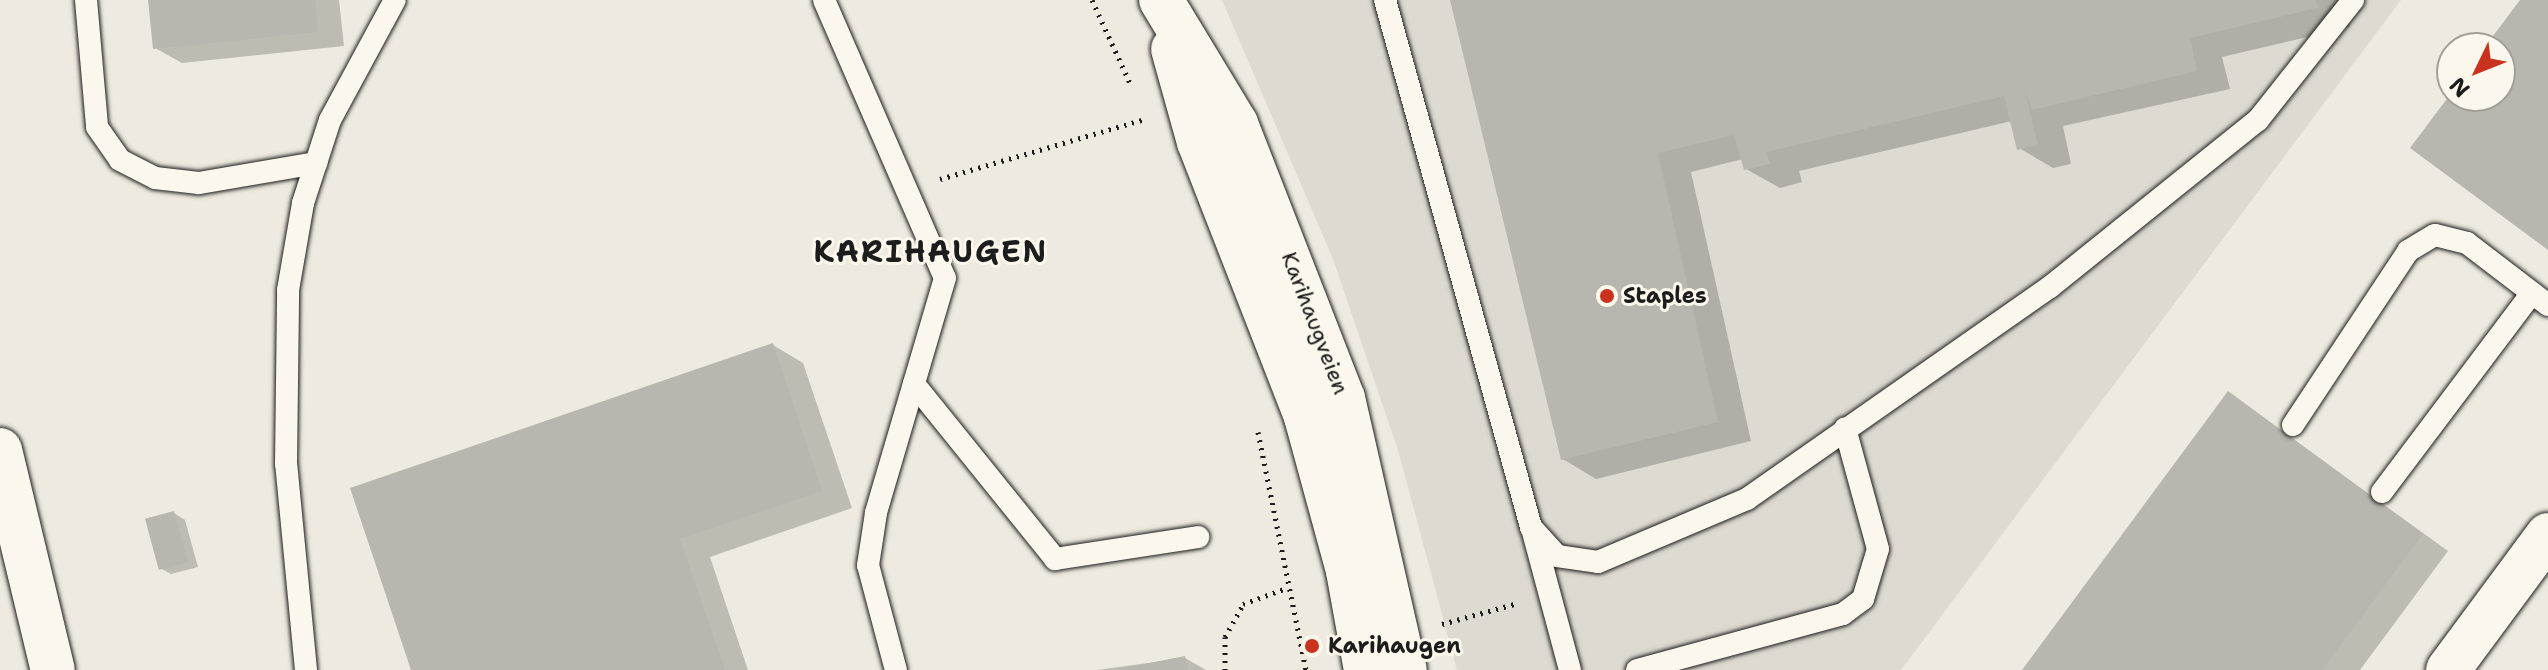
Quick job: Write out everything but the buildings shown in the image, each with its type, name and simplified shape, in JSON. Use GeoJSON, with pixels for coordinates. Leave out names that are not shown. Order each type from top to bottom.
{"type":"FeatureCollection","features":[{"type":"Feature","properties":{"kind":"main road","name":"Karihaugveien"},"geometry":{"type":"LineString","coordinates":[[1160,0],[1199,142],[1306,417],[1348,571],[1366,670]]}},
{"type":"Feature","properties":{"kind":"main road","name":"Karihaugveien"},"geometry":{"type":"LineString","coordinates":[[1160,0],[1236,124],[1328,355],[1369,490],[1405,670]]}},
{"type":"Feature","properties":{"kind":"main road"},"geometry":{"type":"LineString","coordinates":[[0,450],[53,670]]}},
{"type":"Feature","properties":{"kind":"main road"},"geometry":{"type":"LineString","coordinates":[[2448,670],[2548,535]]}},
{"type":"Feature","properties":{"kind":"lane"},"geometry":{"type":"LineString","coordinates":[[86,0],[97,127],[120,160],[155,178],[199,183],[316,163]]}},
{"type":"Feature","properties":{"kind":"lane"},"geometry":{"type":"LineString","coordinates":[[306,670],[286,464],[288,290],[316,163],[362,52],[395,0]]}},
{"type":"Feature","properties":{"kind":"lane"},"geometry":{"type":"LineString","coordinates":[[824,0],[945,278],[914,384],[868,565],[896,670]]}},
{"type":"Feature","properties":{"kind":"lane"},"geometry":{"type":"LineString","coordinates":[[1385,0],[1570,670]]}},
{"type":"Feature","properties":{"kind":"lane"},"geometry":{"type":"LineString","coordinates":[[1531,527],[1557,556],[1598,562],[1747,499],[2050,287],[2258,120],[2353,0]]}},
{"type":"Feature","properties":{"kind":"lane"},"geometry":{"type":"LineString","coordinates":[[2293,425],[2408,251],[2435,235],[2467,243],[2540,299],[2382,492]]}},
{"type":"Feature","properties":{"kind":"lane"},"geometry":{"type":"LineString","coordinates":[[914,384],[1055,559],[1198,537]]}},
{"type":"Feature","properties":{"kind":"lane"},"geometry":{"type":"LineString","coordinates":[[1637,670],[1843,614],[1863,599],[1878,549],[1845,428]]}},
{"type":"Feature","properties":{"kind":"path"},"geometry":{"type":"LineString","coordinates":[[908,188],[1146,119]]}},
{"type":"Feature","properties":{"kind":"path"},"geometry":{"type":"LineString","coordinates":[[1225,670],[1225,637],[1243,604],[1287,588]]}},
{"type":"Feature","properties":{"kind":"path"},"geometry":{"type":"LineString","coordinates":[[1432,627],[1520,603]]}},
{"type":"Feature","properties":{"kind":"shaded area"},"geometry":{"type":"Polygon","coordinates":[[[1222,0],[2401,0],[1901,670],[1457,670],[1398,450],[1333,259],[1222,0]]]}},
{"type":"Feature","properties":{"kind":"place","name":"Staples"},"geometry":{"type":"Point","coordinates":[1607,296]}},
{"type":"Feature","properties":{"kind":"place","name":"Karihaugen"},"geometry":{"type":"Point","coordinates":[1312,646]}},
{"type":"Feature","properties":{"kind":"district","name":"KARIHAUGEN"},"geometry":{"type":"Point","coordinates":[931,252]}}]}
